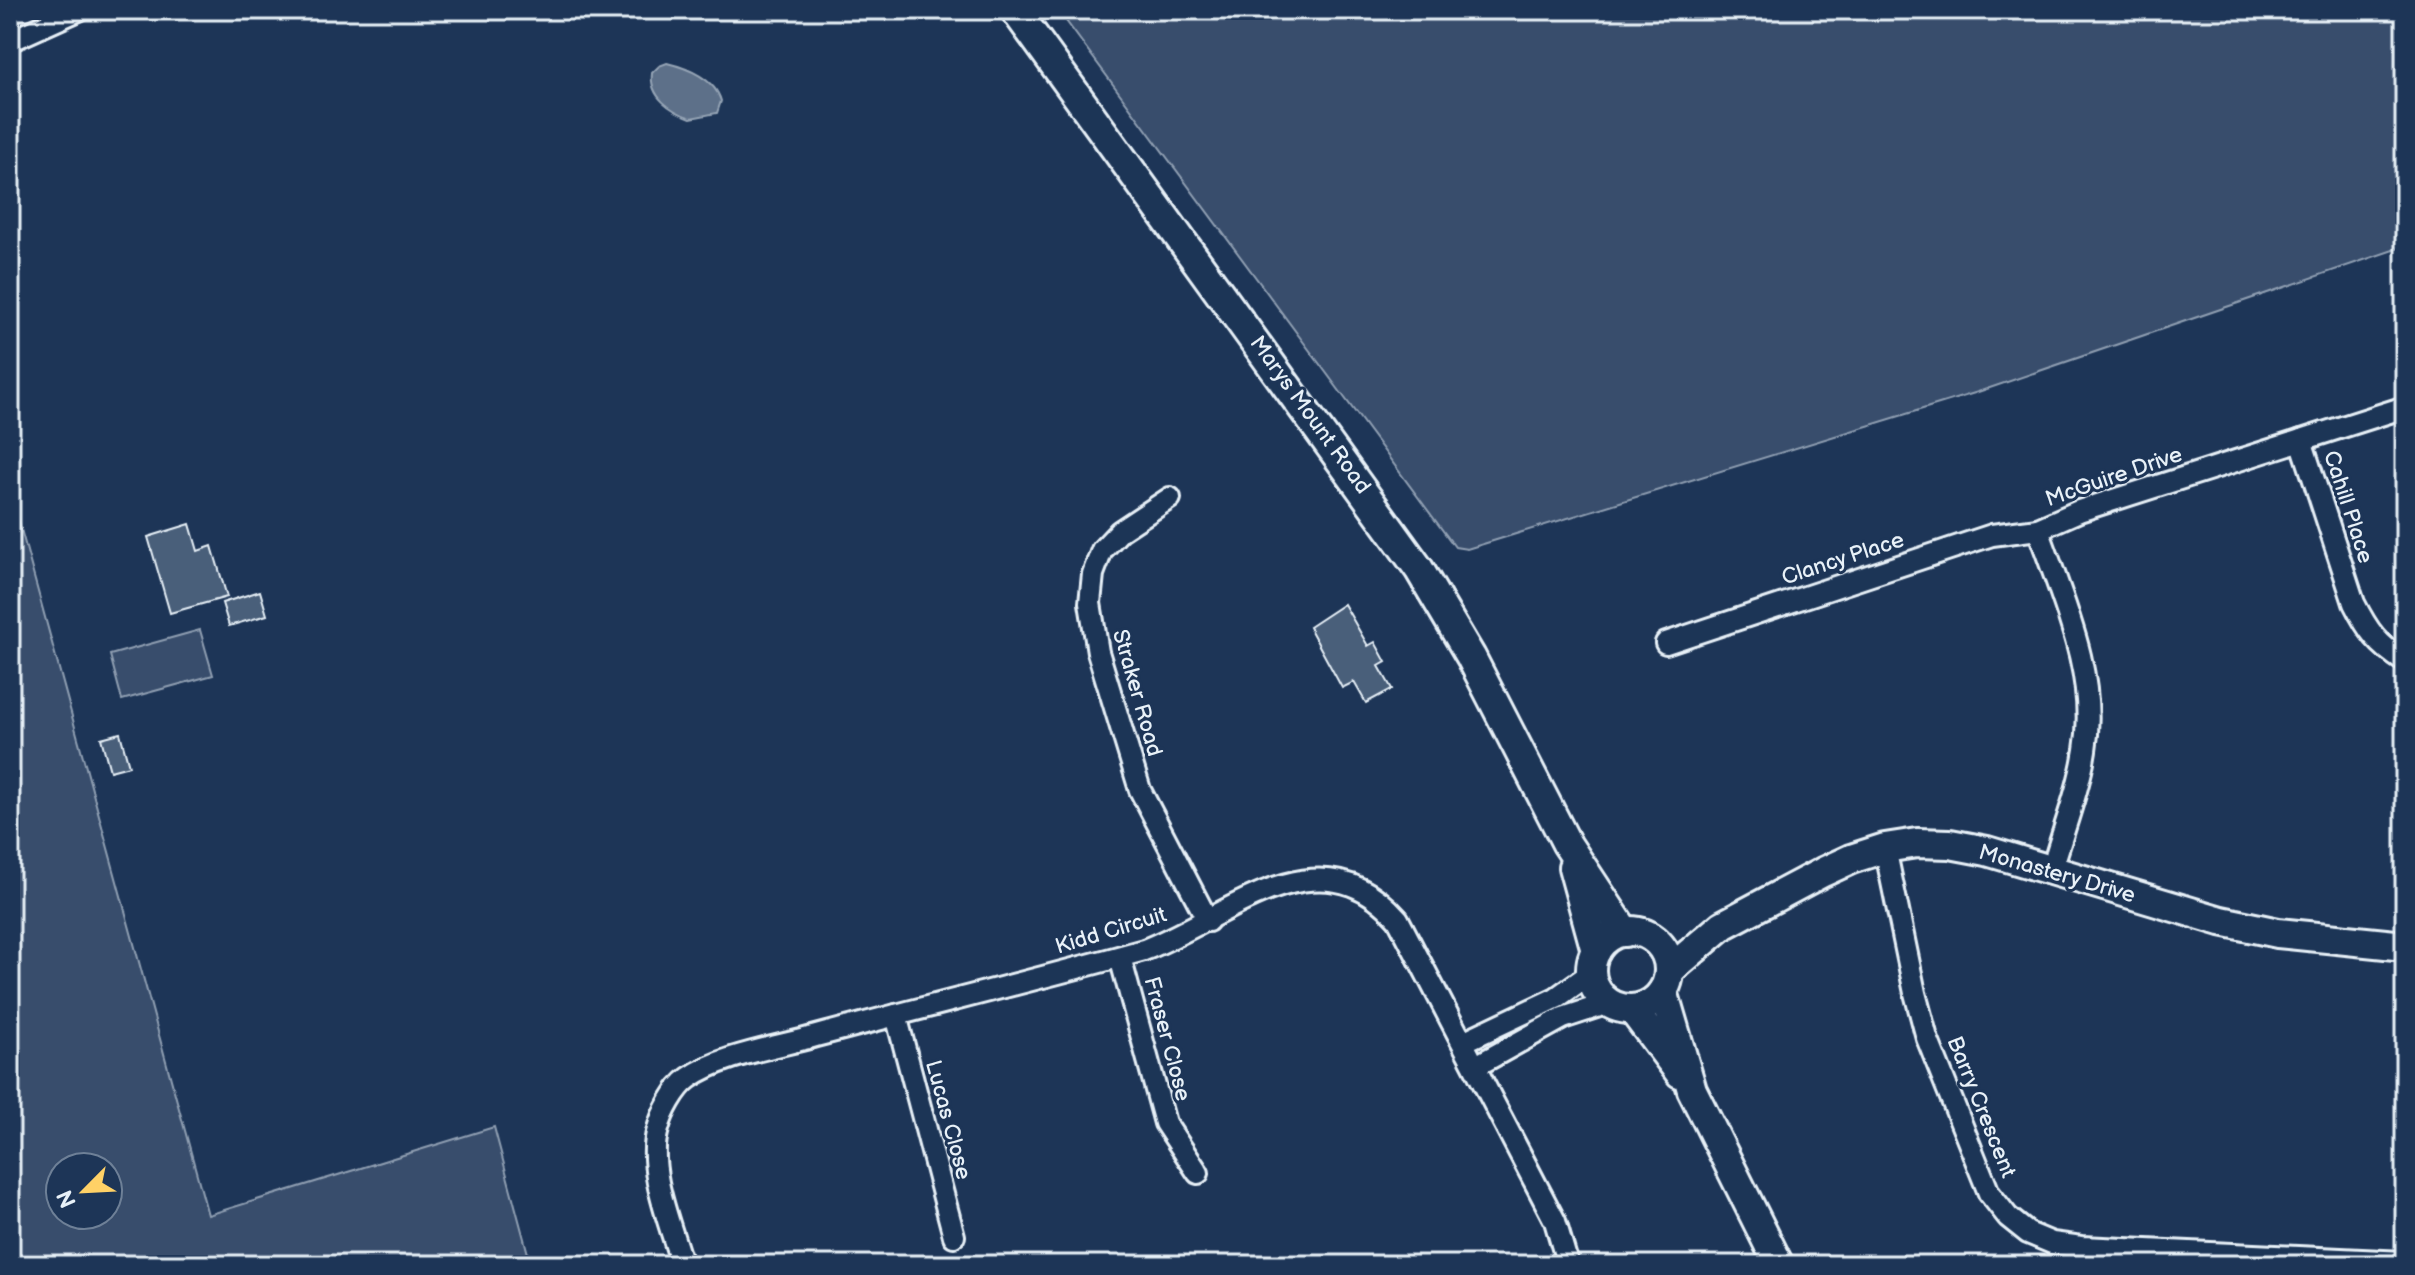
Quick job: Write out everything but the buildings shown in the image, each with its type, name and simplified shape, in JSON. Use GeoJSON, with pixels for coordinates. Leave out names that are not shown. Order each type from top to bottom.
{"type":"FeatureCollection","features":[{"type":"Feature","properties":{"kind":"street"},"geometry":{"type":"LineString","coordinates":[[10,41],[79,10]]}},
{"type":"Feature","properties":{"kind":"street","name":"Marys Mount Road"},"geometry":{"type":"LineString","coordinates":[[1015,10],[1419,569],[1471,657],[1567,844],[1625,932]]}},
{"type":"Feature","properties":{"kind":"street","name":"McGuire Drive"},"geometry":{"type":"LineString","coordinates":[[2052,869],[2085,750],[2088,710],[2082,664],[2038,529],[2079,511],[2405,407]]}},
{"type":"Feature","properties":{"kind":"street","name":"Cahill Place"},"geometry":{"type":"LineString","coordinates":[[2301,440],[2354,603],[2366,627],[2384,648],[2405,662]]}},
{"type":"Feature","properties":{"kind":"street","name":"Straker Road"},"geometry":{"type":"LineString","coordinates":[[1170,498],[1120,531],[1102,550],[1093,574],[1090,603],[1098,652],[1140,790],[1208,921]]}},
{"type":"Feature","properties":{"kind":"street","name":"Clancy Place"},"geometry":{"type":"LineString","coordinates":[[1666,643],[1992,535],[2038,529]]}},
{"type":"Feature","properties":{"kind":"street","name":"Monastery Drive"},"geometry":{"type":"LineString","coordinates":[[1666,981],[1723,925],[1823,872],[1885,848],[1917,843],[1950,844],[1987,851],[2235,924],[2347,942],[2405,946]]}},
{"type":"Feature","properties":{"kind":"street","name":"Marys Mount Road"},"geometry":{"type":"LineString","coordinates":[[1567,844],[1593,962]]}},
{"type":"Feature","properties":{"kind":"street","name":"Barry Crescent"},"geometry":{"type":"LineString","coordinates":[[1885,848],[1927,1038],[1989,1193],[2008,1217],[2028,1233],[2052,1243],[2082,1247],[2405,1262]]}},
{"type":"Feature","properties":{"kind":"street","name":"Kidd Circuit"},"geometry":{"type":"LineString","coordinates":[[682,1265],[656,1172],[655,1150],[658,1129],[666,1110],[688,1079],[737,1058],[1120,957],[1173,939],[1290,881],[1329,879],[1353,885],[1386,905],[1398,919],[1555,1221],[1568,1265]]}},
{"type":"Feature","properties":{"kind":"street","name":"Monastery Drive"},"geometry":{"type":"LineString","coordinates":[[1653,939],[1723,925]]}},
{"type":"Feature","properties":{"kind":"street"},"geometry":{"type":"LineString","coordinates":[[1463,1042],[1556,998],[1593,962],[1614,935],[1625,932],[1644,934],[1653,939],[1667,959],[1666,981],[1692,1090],[1779,1265]]}},
{"type":"Feature","properties":{"kind":"street","name":"Fraser Close"},"geometry":{"type":"LineString","coordinates":[[1120,957],[1165,1123],[1198,1173]]}},
{"type":"Feature","properties":{"kind":"street"},"geometry":{"type":"LineString","coordinates":[[1593,962],[1600,995],[1621,1006],[1692,1090]]}},
{"type":"Feature","properties":{"kind":"street"},"geometry":{"type":"LineString","coordinates":[[1476,1066],[1563,1018],[1621,1006],[1644,1006],[1666,981]]}},
{"type":"Feature","properties":{"kind":"street","name":"Lucas Close"},"geometry":{"type":"LineString","coordinates":[[896,1015],[954,1236]]}},
{"type":"Feature","properties":{"kind":"shaded area"},"geometry":{"type":"Polygon","coordinates":[[[1058,10],[2405,10],[2405,246],[1978,392],[1467,549],[1455,547],[1058,10]]]}},
{"type":"Feature","properties":{"kind":"shaded area"},"geometry":{"type":"Polygon","coordinates":[[[667,63],[692,71],[713,86],[721,101],[717,113],[691,118],[663,102],[654,89],[652,73],[667,63]]]}},
{"type":"Feature","properties":{"kind":"shaded area"},"geometry":{"type":"Polygon","coordinates":[[[10,489],[208,1215],[494,1127],[531,1265],[10,1265],[10,489]]]}},
{"type":"Feature","properties":{"kind":"shaded area"},"geometry":{"type":"Polygon","coordinates":[[[200,630],[213,675],[122,700],[110,655],[200,630]]]}}]}
